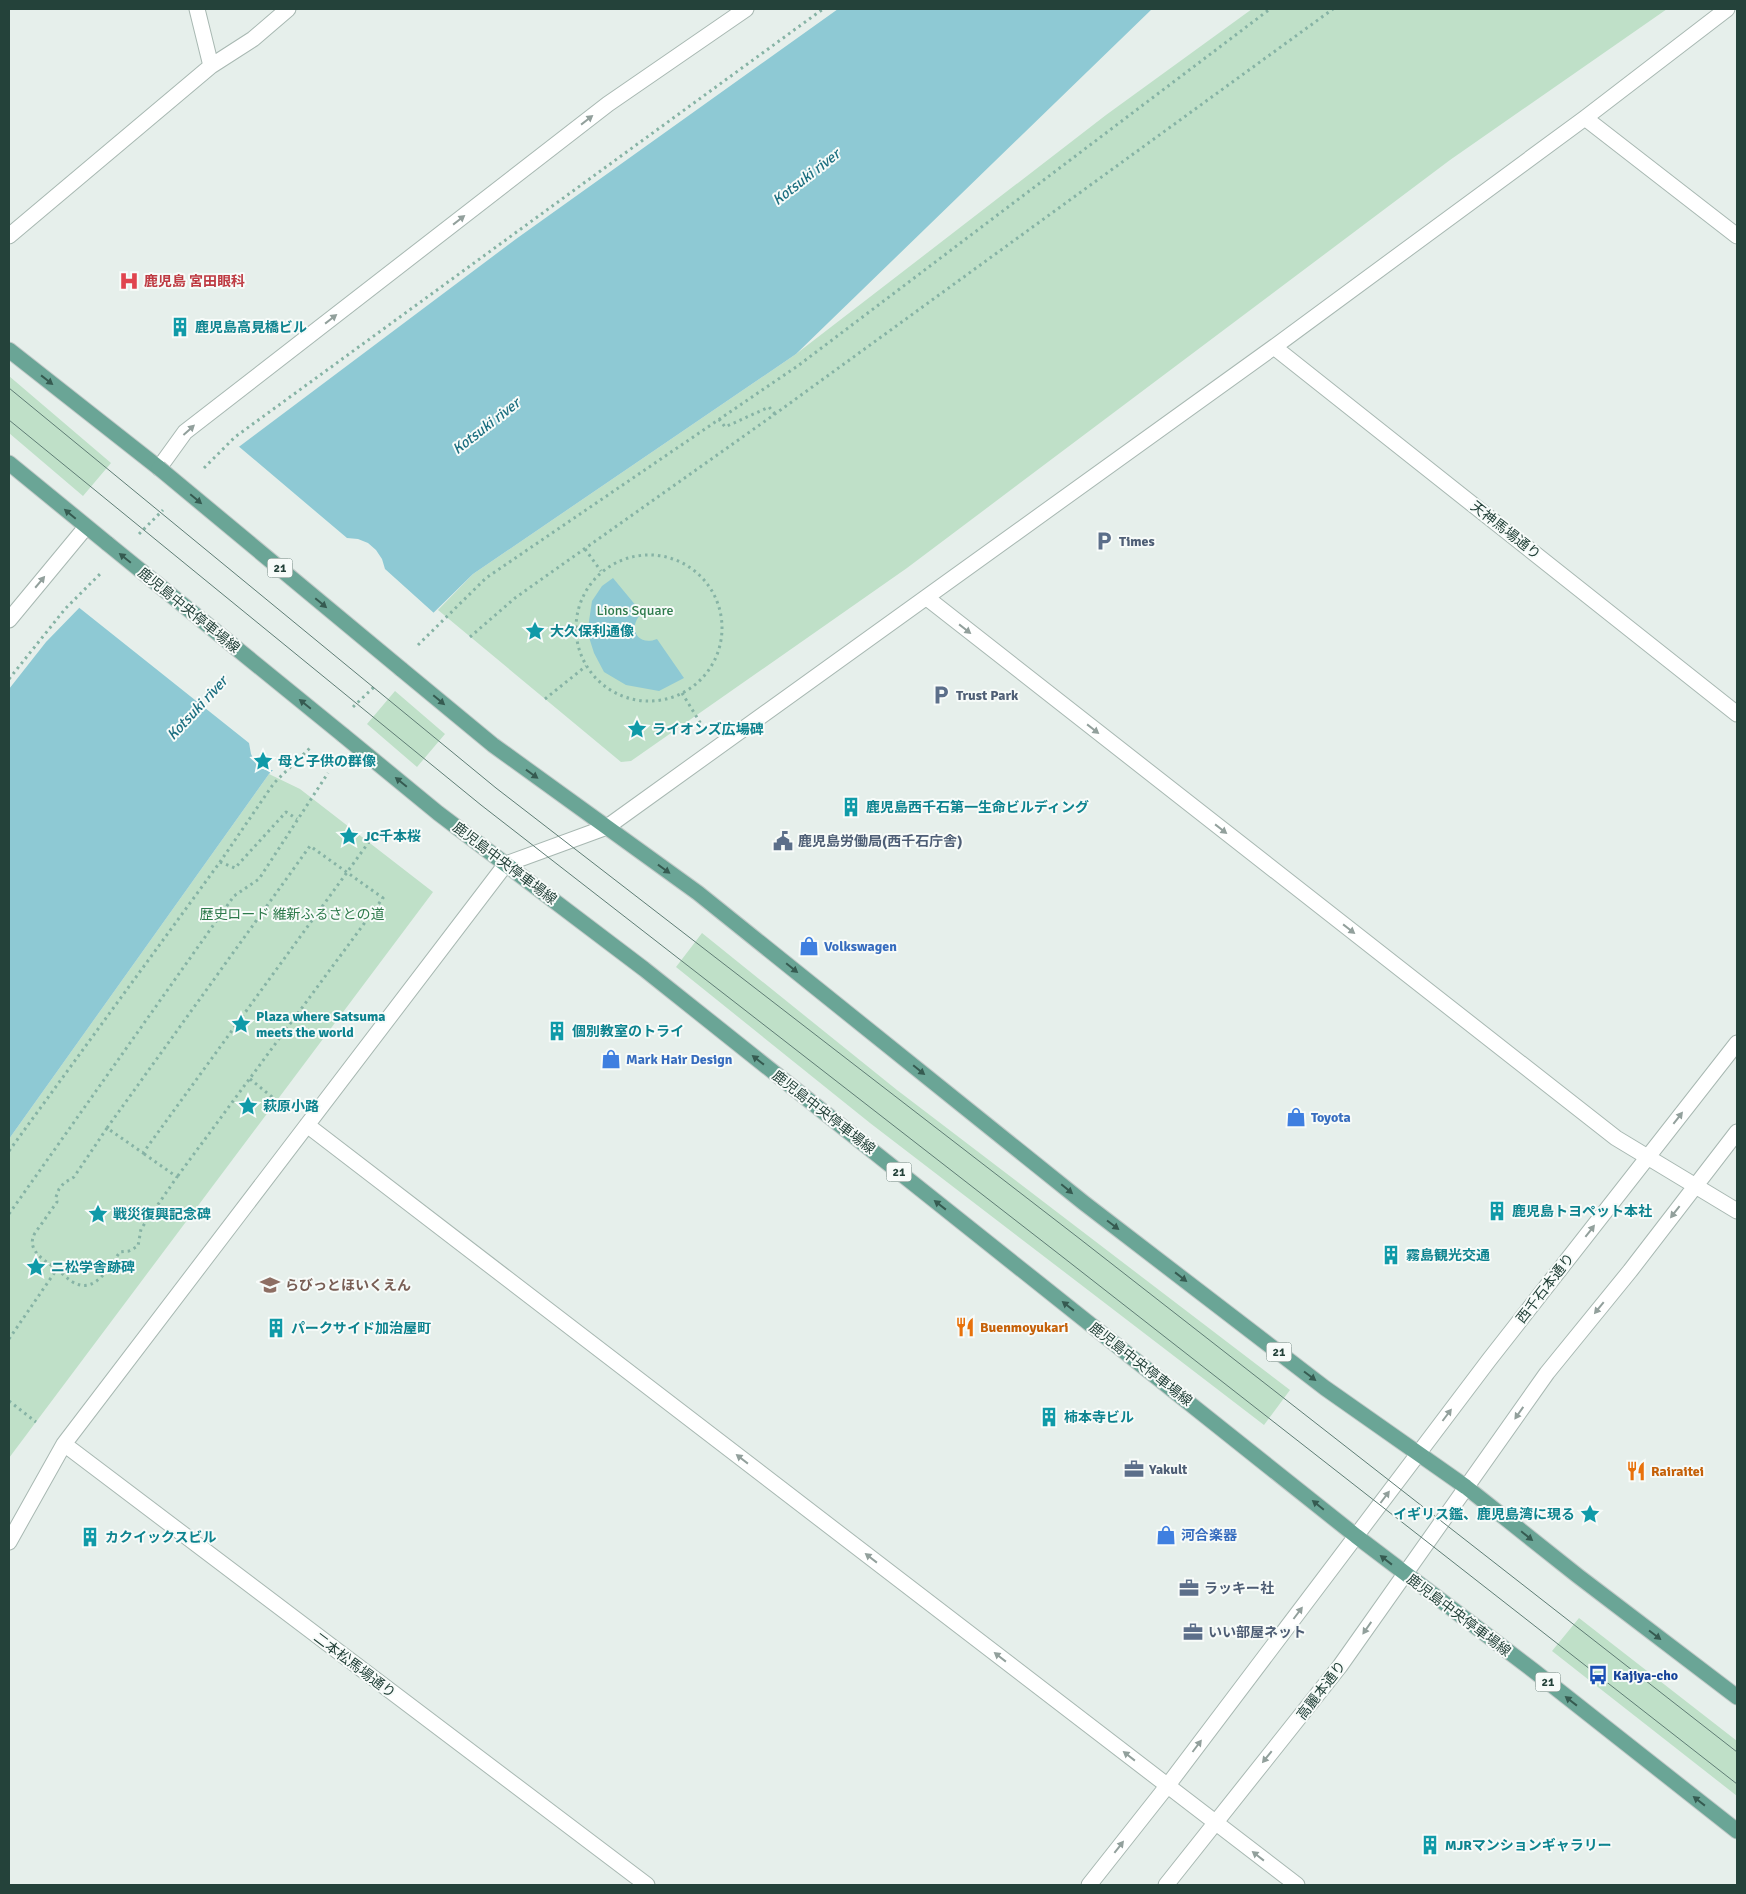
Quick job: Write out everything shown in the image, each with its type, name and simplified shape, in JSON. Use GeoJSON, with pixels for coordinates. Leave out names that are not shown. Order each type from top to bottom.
{"type":"FeatureCollection","features":[{"type":"Feature","properties":{"kind":"main road","name":"21"},"geometry":{"type":"LineString","coordinates":[[9,350],[159,468],[493,745],[698,893],[1084,1202],[1325,1388],[1466,1488],[1737,1697]]}},
{"type":"Feature","properties":{"kind":"main road","name":"鹿児島中央停車場線"},"geometry":{"type":"LineString","coordinates":[[9,463],[438,812],[644,970],[1356,1536],[1534,1671],[1737,1831]]}},
{"type":"Feature","properties":{"kind":"street"},"geometry":{"type":"LineString","coordinates":[[197,9],[211,66]]}},
{"type":"Feature","properties":{"kind":"street"},"geometry":{"type":"LineString","coordinates":[[9,236],[211,66],[253,39],[288,9]]}},
{"type":"Feature","properties":{"kind":"street"},"geometry":{"type":"LineString","coordinates":[[159,468],[185,432],[608,104],[746,9]]}},
{"type":"Feature","properties":{"kind":"street"},"geometry":{"type":"LineString","coordinates":[[9,1542],[64,1444],[506,864],[607,828],[1274,347],[1586,118],[1727,9]]}},
{"type":"Feature","properties":{"kind":"street"},"geometry":{"type":"LineString","coordinates":[[1586,118],[1737,236]]}},
{"type":"Feature","properties":{"kind":"street","name":"天神馬場通り"},"geometry":{"type":"LineString","coordinates":[[1274,347],[1737,714]]}},
{"type":"Feature","properties":{"kind":"street"},"geometry":{"type":"LineString","coordinates":[[9,620],[86,527]]}},
{"type":"Feature","properties":{"kind":"street"},"geometry":{"type":"LineString","coordinates":[[927,598],[1616,1138],[1737,1211]]}},
{"type":"Feature","properties":{"kind":"street","name":"西千石本通り"},"geometry":{"type":"LineString","coordinates":[[1356,1536],[1737,1043]]}},
{"type":"Feature","properties":{"kind":"street"},"geometry":{"type":"LineString","coordinates":[[307,1125],[1297,1885]]}},
{"type":"Feature","properties":{"kind":"street"},"geometry":{"type":"LineString","coordinates":[[1466,1488],[1547,1373],[1737,1132]]}},
{"type":"Feature","properties":{"kind":"street","name":"二本松馬場通り"},"geometry":{"type":"LineString","coordinates":[[64,1444],[647,1885]]}},
{"type":"Feature","properties":{"kind":"street","name":"高麗本通り"},"geometry":{"type":"LineString","coordinates":[[1166,1885],[1340,1666],[1466,1488]]}},
{"type":"Feature","properties":{"kind":"street"},"geometry":{"type":"LineString","coordinates":[[1088,1885],[1168,1785],[1356,1536]]}},
{"type":"Feature","properties":{"kind":"path"},"geometry":{"type":"LineString","coordinates":[[201,472],[235,437],[823,9]]}},
{"type":"Feature","properties":{"kind":"path"},"geometry":{"type":"LineString","coordinates":[[415,648],[486,578],[799,365],[1270,9]]}},
{"type":"Feature","properties":{"kind":"path"},"geometry":{"type":"LineString","coordinates":[[470,637],[515,598],[774,414],[1333,9]]}},
{"type":"Feature","properties":{"kind":"path"},"geometry":{"type":"LineString","coordinates":[[719,419],[725,426],[769,407],[774,414]]}},
{"type":"Feature","properties":{"kind":"path"},"geometry":{"type":"LineString","coordinates":[[133,540],[167,506]]}},
{"type":"Feature","properties":{"kind":"path"},"geometry":{"type":"LineString","coordinates":[[585,549],[601,571]]}},
{"type":"Feature","properties":{"kind":"path"},"geometry":{"type":"LineString","coordinates":[[642,554],[657,555],[685,564],[697,572],[707,583],[720,610],[721,640],[717,654],[710,667],[690,689],[662,700],[633,700],[606,688],[586,666],[579,652],[576,638],[578,608],[583,595],[601,571],[627,558],[642,554]]}},
{"type":"Feature","properties":{"kind":"path"},"geometry":{"type":"LineString","coordinates":[[9,679],[65,610],[106,568]]}},
{"type":"Feature","properties":{"kind":"path"},"geometry":{"type":"LineString","coordinates":[[545,699],[586,666]]}},
{"type":"Feature","properties":{"kind":"path"},"geometry":{"type":"LineString","coordinates":[[352,708],[380,682]]}},
{"type":"Feature","properties":{"kind":"path"},"geometry":{"type":"LineString","coordinates":[[682,693],[701,724]]}},
{"type":"Feature","properties":{"kind":"path"},"geometry":{"type":"LineString","coordinates":[[9,1151],[220,862],[274,783],[316,742]]}},
{"type":"Feature","properties":{"kind":"path"},"geometry":{"type":"LineString","coordinates":[[9,1214],[234,896],[259,879],[328,773]]}},
{"type":"Feature","properties":{"kind":"path"},"geometry":{"type":"LineString","coordinates":[[220,862],[235,868],[286,812],[297,819]]}},
{"type":"Feature","properties":{"kind":"path"},"geometry":{"type":"LineString","coordinates":[[143,1153],[369,842]]}},
{"type":"Feature","properties":{"kind":"path"},"geometry":{"type":"LineString","coordinates":[[310,846],[383,898],[250,1079],[141,1229],[138,1246],[120,1252],[97,1281],[89,1285],[77,1284],[34,1250],[32,1238],[57,1202],[58,1188],[74,1177],[310,846]]}},
{"type":"Feature","properties":{"kind":"path"},"geometry":{"type":"LineString","coordinates":[[250,1079],[277,1101]]}},
{"type":"Feature","properties":{"kind":"path"},"geometry":{"type":"LineString","coordinates":[[108,1128],[177,1177]]}},
{"type":"Feature","properties":{"kind":"path"},"geometry":{"type":"LineString","coordinates":[[9,1339],[58,1270]]}},
{"type":"Feature","properties":{"kind":"path"},"geometry":{"type":"LineString","coordinates":[[9,1401],[36,1422]]}},
{"type":"Feature","properties":{"kind":"green space","name":"Lions Square"},"geometry":{"type":"Polygon","coordinates":[[[1252,9],[1667,9],[1450,160],[907,568],[631,761],[621,762],[438,610],[473,574],[796,354],[1106,115],[1252,9]]]}},
{"type":"Feature","properties":{"kind":"green space"},"geometry":{"type":"Polygon","coordinates":[[[9,376],[111,463],[83,496],[9,433],[9,376]]]}},
{"type":"Feature","properties":{"kind":"green space"},"geometry":{"type":"Polygon","coordinates":[[[395,691],[445,734],[417,767],[367,724],[395,691]]]}},
{"type":"Feature","properties":{"kind":"green space","name":"歴史ロード 維新ふるさとの道"},"geometry":{"type":"Polygon","coordinates":[[[269,774],[300,789],[433,892],[9,1458],[9,1139],[269,774]]]}},
{"type":"Feature","properties":{"kind":"green space"},"geometry":{"type":"Polygon","coordinates":[[[702,933],[897,1090],[1290,1390],[1264,1425],[870,1123],[676,967],[702,933]]]}},
{"type":"Feature","properties":{"kind":"green space"},"geometry":{"type":"Polygon","coordinates":[[[1579,1618],[1737,1741],[1737,1796],[1552,1651],[1579,1618]]]}},
{"type":"Feature","properties":{"kind":"water","name":"Kotsuki river"},"geometry":{"type":"Polygon","coordinates":[[[838,9],[1152,9],[796,354],[473,574],[269,774],[9,1139],[9,689],[46,642],[228,455],[516,239],[838,9]]]}},
{"type":"Feature","properties":{"kind":"water"},"geometry":{"type":"Polygon","coordinates":[[[613,578],[642,613],[635,624],[636,634],[644,640],[657,639],[684,678],[659,691],[626,685],[604,672],[594,653],[588,634],[589,621],[592,601],[602,586],[613,578]]]}},
{"type":"Feature","properties":{"kind":"pier"},"geometry":{"type":"Polygon","coordinates":[[[237,445],[347,538],[358,539],[368,543],[382,559],[385,569],[435,614],[277,770],[265,770],[256,764],[251,754],[249,743],[77,606],[237,445]]]}},
{"type":"Feature","properties":{"kind":"tram line"},"geometry":{"type":"LineString","coordinates":[[9,388],[496,788],[1080,1239],[1737,1752]]}},
{"type":"Feature","properties":{"kind":"tram line"},"geometry":{"type":"LineString","coordinates":[[9,420],[481,805],[1737,1784]]}},
{"type":"Feature","properties":{"kind":"place","name":"鹿児島 宮田眼科"},"geometry":{"type":"Point","coordinates":[129,281]}},
{"type":"Feature","properties":{"kind":"place","name":"鹿児島高見橋ビル"},"geometry":{"type":"Point","coordinates":[180,327]}},
{"type":"Feature","properties":{"kind":"place","name":"Times"},"geometry":{"type":"Point","coordinates":[1104,541]}},
{"type":"Feature","properties":{"kind":"place","name":"大久保利通像"},"geometry":{"type":"Point","coordinates":[535,631]}},
{"type":"Feature","properties":{"kind":"place","name":"Trust Park"},"geometry":{"type":"Point","coordinates":[941,695]}},
{"type":"Feature","properties":{"kind":"place","name":"ライオンズ広場碑"},"geometry":{"type":"Point","coordinates":[637,729]}},
{"type":"Feature","properties":{"kind":"place","name":"母と子供の群像"},"geometry":{"type":"Point","coordinates":[263,761]}},
{"type":"Feature","properties":{"kind":"place","name":"鹿児島西千石第一生命ビルディング"},"geometry":{"type":"Point","coordinates":[851,807]}},
{"type":"Feature","properties":{"kind":"place","name":"JC千本桜"},"geometry":{"type":"Point","coordinates":[349,836]}},
{"type":"Feature","properties":{"kind":"place","name":"鹿児島労働局(西千石庁舎)"},"geometry":{"type":"Point","coordinates":[783,841]}},
{"type":"Feature","properties":{"kind":"place","name":"Volkswagen"},"geometry":{"type":"Point","coordinates":[809,946]}},
{"type":"Feature","properties":{"kind":"place","name":"Plaza where Satsuma meets the world"},"geometry":{"type":"Point","coordinates":[241,1024]}},
{"type":"Feature","properties":{"kind":"place","name":"個別教室のトライ"},"geometry":{"type":"Point","coordinates":[557,1031]}},
{"type":"Feature","properties":{"kind":"place","name":"Mark Hair Design"},"geometry":{"type":"Point","coordinates":[611,1059]}},
{"type":"Feature","properties":{"kind":"place","name":"萩原小路"},"geometry":{"type":"Point","coordinates":[248,1106]}},
{"type":"Feature","properties":{"kind":"place","name":"Toyota"},"geometry":{"type":"Point","coordinates":[1296,1117]}},
{"type":"Feature","properties":{"kind":"place","name":"鹿児島トヨペット本社"},"geometry":{"type":"Point","coordinates":[1497,1211]}},
{"type":"Feature","properties":{"kind":"place","name":"戦災復興記念碑"},"geometry":{"type":"Point","coordinates":[98,1214]}},
{"type":"Feature","properties":{"kind":"place","name":"霧島観光交通"},"geometry":{"type":"Point","coordinates":[1391,1255]}},
{"type":"Feature","properties":{"kind":"place","name":"ニ松学舎跡碑"},"geometry":{"type":"Point","coordinates":[36,1267]}},
{"type":"Feature","properties":{"kind":"place","name":"らびっとほいくえん"},"geometry":{"type":"Point","coordinates":[270,1285]}},
{"type":"Feature","properties":{"kind":"place","name":"Buenmoyukari"},"geometry":{"type":"Point","coordinates":[965,1327]}},
{"type":"Feature","properties":{"kind":"place","name":"パークサイド加治屋町"},"geometry":{"type":"Point","coordinates":[276,1328]}},
{"type":"Feature","properties":{"kind":"place","name":"柿本寺ビル"},"geometry":{"type":"Point","coordinates":[1049,1417]}},
{"type":"Feature","properties":{"kind":"place","name":"Yakult"},"geometry":{"type":"Point","coordinates":[1134,1469]}},
{"type":"Feature","properties":{"kind":"place","name":"Rairaitei"},"geometry":{"type":"Point","coordinates":[1636,1471]}},
{"type":"Feature","properties":{"kind":"place","name":"イギリス鑑、鹿児島湾に現る"},"geometry":{"type":"Point","coordinates":[1590,1514]}},
{"type":"Feature","properties":{"kind":"place","name":"河合楽器"},"geometry":{"type":"Point","coordinates":[1166,1535]}},
{"type":"Feature","properties":{"kind":"place","name":"カクイックスビル"},"geometry":{"type":"Point","coordinates":[90,1537]}},
{"type":"Feature","properties":{"kind":"place","name":"ラッキー社"},"geometry":{"type":"Point","coordinates":[1189,1588]}},
{"type":"Feature","properties":{"kind":"place","name":"いい部屋ネット"},"geometry":{"type":"Point","coordinates":[1193,1632]}},
{"type":"Feature","properties":{"kind":"place","name":"Kajiya-cho"},"geometry":{"type":"Point","coordinates":[1598,1675]}},
{"type":"Feature","properties":{"kind":"place","name":"MJRマンションギャラリー"},"geometry":{"type":"Point","coordinates":[1430,1845]}}]}
